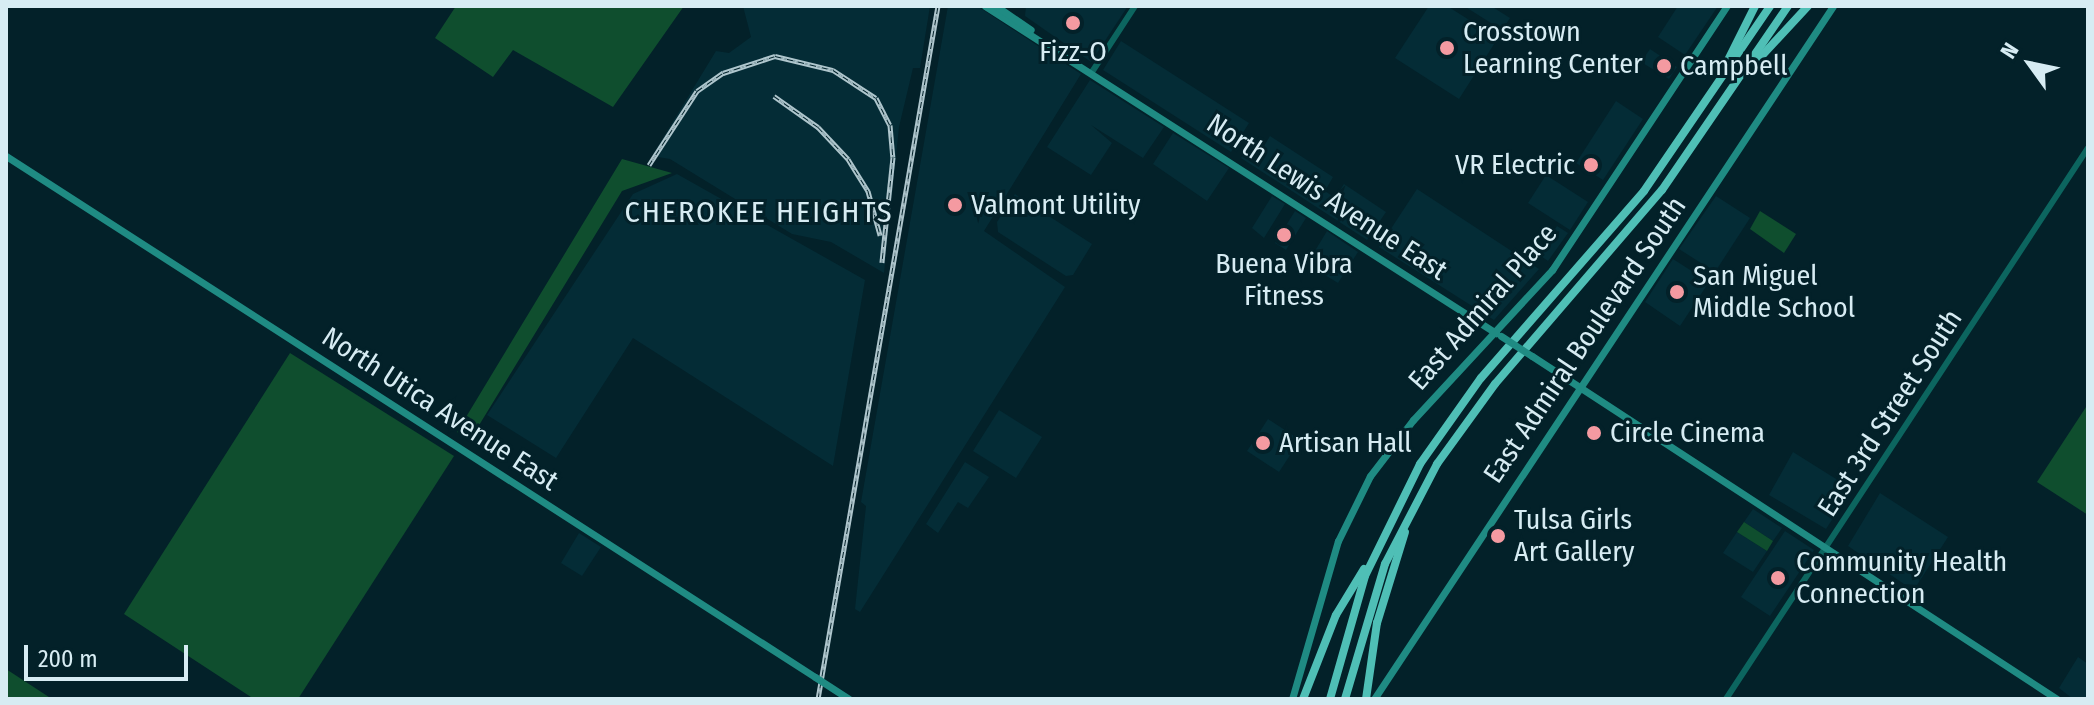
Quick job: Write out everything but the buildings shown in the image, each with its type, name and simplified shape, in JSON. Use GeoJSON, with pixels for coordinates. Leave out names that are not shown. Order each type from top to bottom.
{"type":"FeatureCollection","features":[{"type":"Feature","properties":{"kind":"highway"},"geometry":{"type":"LineString","coordinates":[[1711,96],[1755,6]]}},
{"type":"Feature","properties":{"kind":"highway"},"geometry":{"type":"LineString","coordinates":[[1303,699],[1336,615],[1375,551],[1411,479],[1458,408],[1617,224],[1711,96],[1770,6]]}},
{"type":"Feature","properties":{"kind":"highway"},"geometry":{"type":"LineString","coordinates":[[1345,699],[1370,604],[1415,501],[1480,402],[1636,224],[1788,6]]}},
{"type":"Feature","properties":{"kind":"highway"},"geometry":{"type":"LineString","coordinates":[[1739,80],[1808,6]]}},
{"type":"Feature","properties":{"kind":"highway"},"geometry":{"type":"LineString","coordinates":[[1366,699],[1381,607],[1415,501]]}},
{"type":"Feature","properties":{"kind":"highway"},"geometry":{"type":"LineString","coordinates":[[1330,699],[1346,631],[1375,551]]}},
{"type":"Feature","properties":{"kind":"main road","name":"North Lewis Avenue East"},"geometry":{"type":"LineString","coordinates":[[985,6],[1049,44],[1498,334],[2057,699]]}},
{"type":"Feature","properties":{"kind":"main road","name":"North Lewis Avenue East"},"geometry":{"type":"LineString","coordinates":[[996,6],[1049,44]]}},
{"type":"Feature","properties":{"kind":"main road","name":"East Admiral Place"},"geometry":{"type":"LineString","coordinates":[[1292,699],[1330,564],[1358,496],[1398,438],[1498,334],[1552,270],[1727,6]]}},
{"type":"Feature","properties":{"kind":"main road","name":"East Admiral Boulevard South"},"geometry":{"type":"LineString","coordinates":[[1374,699],[1833,6]]}},
{"type":"Feature","properties":{"kind":"main road","name":"North Utica Avenue East"},"geometry":{"type":"LineString","coordinates":[[6,156],[849,699]]}},
{"type":"Feature","properties":{"kind":"street"},"geometry":{"type":"LineString","coordinates":[[1092,72],[1135,6]]}},
{"type":"Feature","properties":{"kind":"street","name":"East 3rd Street South"},"geometry":{"type":"LineString","coordinates":[[1726,699],[2088,148]]}},
{"type":"Feature","properties":{"kind":"shaded area"},"geometry":{"type":"Polygon","coordinates":[[[743,6],[930,6],[920,68],[913,68],[899,127],[884,273],[831,242],[792,234],[670,159],[652,156],[716,51],[729,53],[751,37],[743,6]]]}},
{"type":"Feature","properties":{"kind":"shaded area","name":"Valmont Utility"},"geometry":{"type":"Polygon","coordinates":[[[948,6],[977,6],[1081,74],[984,231],[1065,287],[860,612],[855,609],[866,506],[861,502],[948,6]]]}},
{"type":"Feature","properties":{"kind":"shaded area"},"geometry":{"type":"Polygon","coordinates":[[[1026,6],[1128,6],[1091,62],[1025,16],[1026,6]]]}},
{"type":"Feature","properties":{"kind":"shaded area","name":"Crosstown Learning Center"},"geometry":{"type":"Polygon","coordinates":[[[1429,6],[1447,6],[1498,38],[1459,99],[1395,58],[1429,6]]]}},
{"type":"Feature","properties":{"kind":"shaded area","name":"Crosstown Learning Center"},"geometry":{"type":"Polygon","coordinates":[[[1464,6],[1491,6],[1510,18],[1502,30],[1464,6]]]}},
{"type":"Feature","properties":{"kind":"shaded area"},"geometry":{"type":"Polygon","coordinates":[[[1678,6],[1718,6],[1685,55],[1658,37],[1678,6]]]}},
{"type":"Feature","properties":{"kind":"shaded area"},"geometry":{"type":"Polygon","coordinates":[[[1121,41],[1249,123],[1231,152],[1103,70],[1121,41]]]}},
{"type":"Feature","properties":{"kind":"shaded area"},"geometry":{"type":"Polygon","coordinates":[[[1650,49],[1677,67],[1669,79],[1641,62],[1650,49]]]}},
{"type":"Feature","properties":{"kind":"shaded area"},"geometry":{"type":"Polygon","coordinates":[[[1090,80],[1164,127],[1143,158],[1091,125],[1112,143],[1091,175],[1047,147],[1090,80]]]}},
{"type":"Feature","properties":{"kind":"shaded area"},"geometry":{"type":"Polygon","coordinates":[[[1616,101],[1643,119],[1603,180],[1576,163],[1616,101]]]}},
{"type":"Feature","properties":{"kind":"shaded area"},"geometry":{"type":"Polygon","coordinates":[[[1173,133],[1229,168],[1207,201],[1153,164],[1173,133]]]}},
{"type":"Feature","properties":{"kind":"shaded area"},"geometry":{"type":"Polygon","coordinates":[[[1270,136],[1333,177],[1325,191],[1335,198],[1344,184],[1386,212],[1367,240],[1241,158],[1253,139],[1264,146],[1270,136]]]}},
{"type":"Feature","properties":{"kind":"shaded area"},"geometry":{"type":"Polygon","coordinates":[[[677,174],[865,280],[833,466],[633,338],[556,458],[487,415],[633,194],[677,174]]]}},
{"type":"Feature","properties":{"kind":"shaded area"},"geometry":{"type":"Polygon","coordinates":[[[1546,175],[1588,202],[1570,230],[1528,203],[1546,175]]]}},
{"type":"Feature","properties":{"kind":"shaded area"},"geometry":{"type":"Polygon","coordinates":[[[1417,189],[1539,269],[1494,320],[1379,247],[1417,189]]]}},
{"type":"Feature","properties":{"kind":"shaded area"},"geometry":{"type":"Polygon","coordinates":[[[1015,194],[1092,244],[1073,275],[1066,276],[998,232],[997,222],[1015,194]]]}},
{"type":"Feature","properties":{"kind":"shaded area"},"geometry":{"type":"Polygon","coordinates":[[[1272,196],[1285,204],[1264,238],[1252,228],[1272,196]]]}},
{"type":"Feature","properties":{"kind":"shaded area"},"geometry":{"type":"Polygon","coordinates":[[[1716,196],[1750,218],[1715,272],[1679,249],[1716,196]]]}},
{"type":"Feature","properties":{"kind":"shaded area"},"geometry":{"type":"Polygon","coordinates":[[[1295,211],[1306,218],[1286,250],[1275,243],[1295,211]]]}},
{"type":"Feature","properties":{"kind":"shaded area"},"geometry":{"type":"Polygon","coordinates":[[[1557,226],[1568,233],[1548,261],[1538,254],[1557,226]]]}},
{"type":"Feature","properties":{"kind":"shaded area"},"geometry":{"type":"Polygon","coordinates":[[[1327,231],[1358,252],[1338,283],[1307,264],[1327,231]]]}},
{"type":"Feature","properties":{"kind":"shaded area","name":"San Miguel Middle School"},"geometry":{"type":"Polygon","coordinates":[[[1673,259],[1709,282],[1680,326],[1645,302],[1673,259]]]}},
{"type":"Feature","properties":{"kind":"shaded area"},"geometry":{"type":"Polygon","coordinates":[[[999,410],[1042,437],[1016,478],[973,451],[999,410]]]}},
{"type":"Feature","properties":{"kind":"shaded area"},"geometry":{"type":"Polygon","coordinates":[[[1268,419],[1300,440],[1279,472],[1247,451],[1268,419]]]}},
{"type":"Feature","properties":{"kind":"shaded area"},"geometry":{"type":"Polygon","coordinates":[[[1793,452],[1852,489],[1826,529],[1769,495],[1793,452]]]}},
{"type":"Feature","properties":{"kind":"shaded area"},"geometry":{"type":"Polygon","coordinates":[[[965,462],[989,477],[968,508],[958,502],[938,533],[926,524],[965,462]]]}},
{"type":"Feature","properties":{"kind":"shaded area"},"geometry":{"type":"Polygon","coordinates":[[[1880,493],[1948,537],[1917,585],[1904,584],[1848,546],[1880,493]]]}},
{"type":"Feature","properties":{"kind":"shaded area"},"geometry":{"type":"Polygon","coordinates":[[[1753,509],[1782,528],[1773,541],[1744,522],[1753,509]]]}},
{"type":"Feature","properties":{"kind":"shaded area"},"geometry":{"type":"Polygon","coordinates":[[[1785,531],[1814,550],[1770,616],[1741,597],[1785,531]]]}},
{"type":"Feature","properties":{"kind":"shaded area"},"geometry":{"type":"Polygon","coordinates":[[[1737,532],[1767,551],[1753,572],[1723,553],[1737,532]]]}},
{"type":"Feature","properties":{"kind":"shaded area"},"geometry":{"type":"Polygon","coordinates":[[[579,533],[601,547],[582,576],[561,563],[579,533]]]}},
{"type":"Feature","properties":{"kind":"shaded area"},"geometry":{"type":"Polygon","coordinates":[[[2078,657],[2088,664],[2088,699],[2073,699],[2059,688],[2078,657]]]}},
{"type":"Feature","properties":{"kind":"green space"},"geometry":{"type":"Polygon","coordinates":[[[456,6],[684,6],[613,107],[513,50],[493,77],[435,38],[456,6]]]}},
{"type":"Feature","properties":{"kind":"green space"},"geometry":{"type":"Polygon","coordinates":[[[622,159],[672,173],[622,191],[470,440],[457,432],[622,159]]]}},
{"type":"Feature","properties":{"kind":"green space"},"geometry":{"type":"Polygon","coordinates":[[[1760,211],[1796,234],[1784,253],[1750,229],[1760,211]]]}},
{"type":"Feature","properties":{"kind":"green space"},"geometry":{"type":"Polygon","coordinates":[[[290,353],[454,456],[298,699],[254,699],[124,614],[290,353]]]}},
{"type":"Feature","properties":{"kind":"green space"},"geometry":{"type":"Polygon","coordinates":[[[2088,404],[2088,515],[2037,482],[2088,404]]]}},
{"type":"Feature","properties":{"kind":"green space"},"geometry":{"type":"Polygon","coordinates":[[[1744,522],[1773,541],[1767,551],[1737,532],[1744,522]]]}},
{"type":"Feature","properties":{"kind":"green space"},"geometry":{"type":"Polygon","coordinates":[[[6,669],[52,699],[6,699],[6,669]]]}},
{"type":"Feature","properties":{"kind":"railway"},"geometry":{"type":"LineString","coordinates":[[818,699],[938,6]]}},
{"type":"Feature","properties":{"kind":"railway"},"geometry":{"type":"LineString","coordinates":[[649,165],[697,91],[723,73],[775,56],[833,70],[876,98],[890,125],[893,157],[882,262]]}},
{"type":"Feature","properties":{"kind":"railway"},"geometry":{"type":"LineString","coordinates":[[774,96],[818,127],[848,159],[868,191],[880,235]]}},
{"type":"Feature","properties":{"kind":"place","name":"Fizz-O"},"geometry":{"type":"Point","coordinates":[1073,23]}},
{"type":"Feature","properties":{"kind":"place","name":"Crosstown Learning Center"},"geometry":{"type":"Point","coordinates":[1447,48]}},
{"type":"Feature","properties":{"kind":"place","name":"Campbell"},"geometry":{"type":"Point","coordinates":[1664,66]}},
{"type":"Feature","properties":{"kind":"place","name":"VR Electric"},"geometry":{"type":"Point","coordinates":[1591,165]}},
{"type":"Feature","properties":{"kind":"place","name":"Valmont Utility"},"geometry":{"type":"Point","coordinates":[955,205]}},
{"type":"Feature","properties":{"kind":"place","name":"Buena Vibra Fitness"},"geometry":{"type":"Point","coordinates":[1284,235]}},
{"type":"Feature","properties":{"kind":"place","name":"San Miguel Middle School"},"geometry":{"type":"Point","coordinates":[1677,292]}},
{"type":"Feature","properties":{"kind":"place","name":"Circle Cinema"},"geometry":{"type":"Point","coordinates":[1594,433]}},
{"type":"Feature","properties":{"kind":"place","name":"Artisan Hall"},"geometry":{"type":"Point","coordinates":[1263,443]}},
{"type":"Feature","properties":{"kind":"place","name":"Tulsa Girls Art Gallery"},"geometry":{"type":"Point","coordinates":[1498,536]}},
{"type":"Feature","properties":{"kind":"place","name":"Community Health Connection"},"geometry":{"type":"Point","coordinates":[1778,578]}},
{"type":"Feature","properties":{"kind":"district","name":"CHEROKEE HEIGHTS"},"geometry":{"type":"Point","coordinates":[759,212]}}]}
